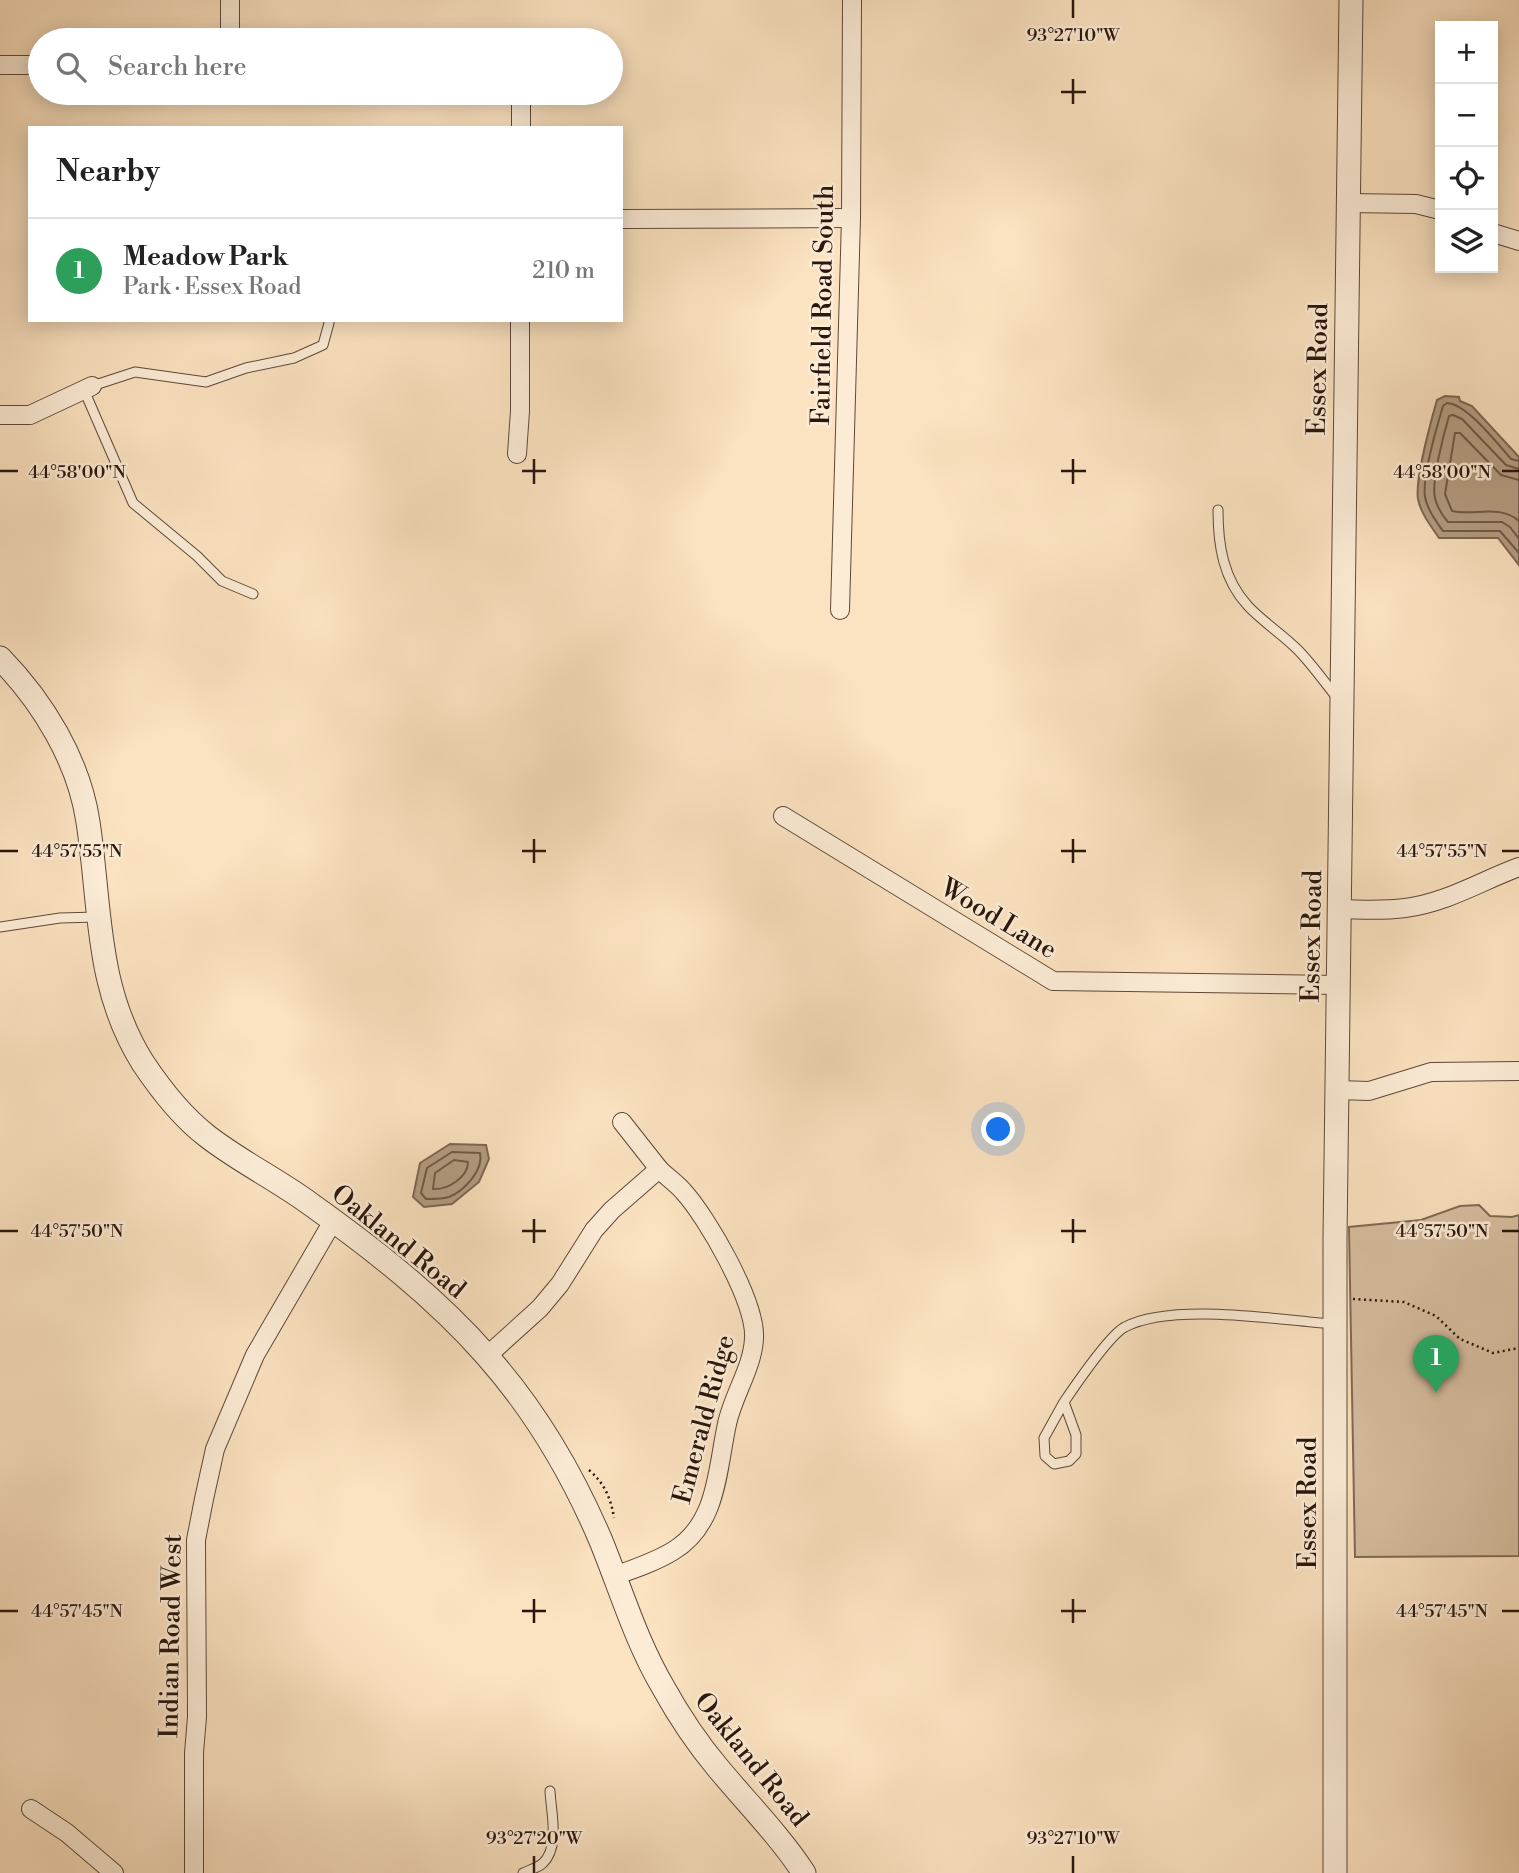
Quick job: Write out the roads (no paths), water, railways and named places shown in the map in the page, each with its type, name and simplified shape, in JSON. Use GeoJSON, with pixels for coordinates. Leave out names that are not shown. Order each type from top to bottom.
{"type":"FeatureCollection","features":[{"type":"Feature","properties":{"kind":"street"},"geometry":{"type":"LineString","coordinates":[[230,0],[230,28]]}},
{"type":"Feature","properties":{"kind":"street","name":"Fairfield Road South"},"geometry":{"type":"LineString","coordinates":[[840,611],[851,218],[852,0]]}},
{"type":"Feature","properties":{"kind":"street","name":"Essex Road"},"geometry":{"type":"LineString","coordinates":[[1335,1873],[1335,1299],[1351,0]]}},
{"type":"Feature","properties":{"kind":"street"},"geometry":{"type":"LineString","coordinates":[[0,65],[28,65]]}},
{"type":"Feature","properties":{"kind":"street"},"geometry":{"type":"LineString","coordinates":[[521,105],[521,126]]}},
{"type":"Feature","properties":{"kind":"street"},"geometry":{"type":"LineString","coordinates":[[1348,203],[1416,204],[1435,209]]}},
{"type":"Feature","properties":{"kind":"street"},"geometry":{"type":"LineString","coordinates":[[623,219],[851,218]]}},
{"type":"Feature","properties":{"kind":"street"},"geometry":{"type":"LineString","coordinates":[[1498,235],[1519,241]]}},
{"type":"Feature","properties":{"kind":"street"},"geometry":{"type":"LineString","coordinates":[[517,454],[520,322]]}},
{"type":"Feature","properties":{"kind":"street"},"geometry":{"type":"LineString","coordinates":[[0,415],[30,415],[88,388]]}},
{"type":"Feature","properties":{"kind":"street","name":"Oakland Road"},"geometry":{"type":"LineString","coordinates":[[0,658],[42,707],[76,778],[88,819],[108,982],[120,1020],[140,1058],[168,1098],[209,1138],[333,1221],[402,1273],[487,1356],[538,1424],[561,1462],[600,1539],[637,1637],[684,1725],[787,1847],[804,1873]]}},
{"type":"Feature","properties":{"kind":"street","name":"Wood Lane"},"geometry":{"type":"LineString","coordinates":[[783,816],[1053,981],[1338,985]]}},
{"type":"Feature","properties":{"kind":"street"},"geometry":{"type":"LineString","coordinates":[[1339,909],[1381,911],[1408,908],[1447,897],[1519,867]]}},
{"type":"Feature","properties":{"kind":"street"},"geometry":{"type":"LineString","coordinates":[[1337,1090],[1369,1091],[1431,1072],[1519,1071]]}},
{"type":"Feature","properties":{"kind":"street","name":"Emerald Ridge"},"geometry":{"type":"LineString","coordinates":[[614,1576],[675,1551],[693,1534],[708,1512],[716,1487],[728,1420],[736,1391],[751,1356],[754,1337],[753,1317],[747,1300],[705,1222],[683,1191],[659,1170],[622,1122]]}},
{"type":"Feature","properties":{"kind":"street"},"geometry":{"type":"LineString","coordinates":[[487,1356],[547,1300],[560,1284],[579,1251],[612,1210],[659,1170]]}},
{"type":"Feature","properties":{"kind":"street","name":"Indian Road West"},"geometry":{"type":"LineString","coordinates":[[194,1873],[196,1540],[204,1499],[215,1450],[246,1375],[333,1221]]}},
{"type":"Feature","properties":{"kind":"street"},"geometry":{"type":"LineString","coordinates":[[31,1809],[66,1833],[114,1873]]}},
{"type":"Feature","properties":{"kind":"lane"},"geometry":{"type":"LineString","coordinates":[[253,594],[222,581],[197,556],[133,503],[88,388],[135,372],[206,382],[246,368],[294,358],[323,345],[329,323]]}},
{"type":"Feature","properties":{"kind":"lane"},"geometry":{"type":"LineString","coordinates":[[1218,510],[1218,542],[1223,562],[1235,586],[1248,605],[1298,650],[1342,703]]}},
{"type":"Feature","properties":{"kind":"lane"},"geometry":{"type":"LineString","coordinates":[[0,927],[60,918],[98,917]]}},
{"type":"Feature","properties":{"kind":"lane"},"geometry":{"type":"LineString","coordinates":[[1064,1402],[1076,1435],[1076,1454],[1069,1461],[1054,1464],[1045,1456],[1044,1438],[1064,1402],[1083,1373],[1123,1327],[1160,1316],[1222,1314],[1335,1325]]}},
{"type":"Feature","properties":{"kind":"lane"},"geometry":{"type":"LineString","coordinates":[[523,1873],[542,1865],[549,1855],[553,1838],[550,1791]]}},
{"type":"Feature","properties":{"kind":"water"},"geometry":{"type":"Polygon","coordinates":[[[1445,396],[1459,397],[1460,401],[1472,406],[1519,457],[1519,565],[1498,538],[1439,538],[1421,510],[1418,490],[1424,450],[1437,400],[1445,396]]]}},
{"type":"Feature","properties":{"kind":"water"},"geometry":{"type":"Polygon","coordinates":[[[450,1144],[486,1145],[489,1159],[479,1182],[452,1204],[424,1207],[413,1197],[420,1163],[450,1144]]]}},
{"type":"Feature","properties":{"kind":"place","name":"Meadow Park"},"geometry":{"type":"Point","coordinates":[1436,1393]}}]}
